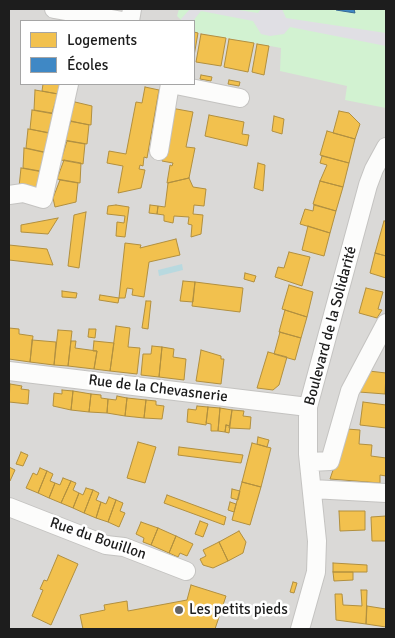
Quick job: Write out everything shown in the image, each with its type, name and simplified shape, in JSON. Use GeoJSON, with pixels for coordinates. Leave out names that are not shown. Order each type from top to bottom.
{"type":"FeatureCollection","features":[{"type":"Feature","properties":{"kind":"street"},"geometry":{"type":"LineString","coordinates":[[54,9],[117,20]]}},
{"type":"Feature","properties":{"kind":"street"},"geometry":{"type":"LineString","coordinates":[[9,195],[22,194],[43,198],[69,85]]}},
{"type":"Feature","properties":{"kind":"street"},"geometry":{"type":"LineString","coordinates":[[159,151],[171,85]]}},
{"type":"Feature","properties":{"kind":"street"},"geometry":{"type":"LineString","coordinates":[[176,85],[240,98]]}},
{"type":"Feature","properties":{"kind":"street","name":"Boulevard de la Solidarité"},"geometry":{"type":"LineString","coordinates":[[300,629],[316,572],[308,407],[368,185],[386,147]]}},
{"type":"Feature","properties":{"kind":"street"},"geometry":{"type":"LineString","coordinates":[[310,462],[330,461],[350,391],[386,323]]}},
{"type":"Feature","properties":{"kind":"street","name":"Rue de la Chevasnerie"},"geometry":{"type":"LineString","coordinates":[[9,371],[308,407]]}},
{"type":"Feature","properties":{"kind":"street"},"geometry":{"type":"LineString","coordinates":[[312,489],[386,493]]}},
{"type":"Feature","properties":{"kind":"street","name":"Rue du Bouillon"},"geometry":{"type":"LineString","coordinates":[[9,506],[106,545],[124,547],[186,571]]}},
{"type":"Feature","properties":{"kind":"shaded area"},"geometry":{"type":"Polygon","coordinates":[[[9,9],[386,9],[386,629],[9,629],[9,9]]]}},
{"type":"Feature","properties":{"kind":"shaded area"},"geometry":{"type":"Polygon","coordinates":[[[190,9],[232,9],[258,13],[261,9],[282,9],[286,18],[386,33],[386,46],[290,27],[284,34],[270,36],[261,34],[253,21],[201,11],[194,20],[181,19],[190,9]]]}},
{"type":"Feature","properties":{"kind":"green space"},"geometry":{"type":"Polygon","coordinates":[[[179,9],[329,9],[354,13],[354,9],[386,9],[386,108],[345,100],[347,86],[280,71],[281,48],[195,32],[195,20],[181,20],[177,16],[179,9]]]}},
{"type":"Feature","properties":{"kind":"water"},"geometry":{"type":"Polygon","coordinates":[[[182,264],[183,270],[159,276],[158,270],[182,264]]]}},
{"type":"Feature","properties":{"kind":"building: Logements"},"geometry":{"type":"Polygon","coordinates":[[[195,32],[198,33],[195,50],[195,32]]]}},
{"type":"Feature","properties":{"kind":"building: Logements"},"geometry":{"type":"Polygon","coordinates":[[[201,34],[226,38],[221,66],[196,62],[201,34]]]}},
{"type":"Feature","properties":{"kind":"building: Logements"},"geometry":{"type":"Polygon","coordinates":[[[229,39],[254,43],[248,72],[224,67],[229,39]]]}},
{"type":"Feature","properties":{"kind":"building: Logements"},"geometry":{"type":"Polygon","coordinates":[[[257,44],[269,46],[264,75],[252,72],[257,44]]]}},
{"type":"Feature","properties":{"kind":"building: Logements"},"geometry":{"type":"Polygon","coordinates":[[[201,75],[212,77],[211,81],[200,79],[201,75]]]}},
{"type":"Feature","properties":{"kind":"building: Logements"},"geometry":{"type":"Polygon","coordinates":[[[229,80],[240,82],[239,86],[228,84],[229,80]]]}},
{"type":"Feature","properties":{"kind":"building: Logements"},"geometry":{"type":"Polygon","coordinates":[[[43,85],[60,85],[58,94],[42,91],[43,85]]]}},
{"type":"Feature","properties":{"kind":"building: Logements"},"geometry":{"type":"Polygon","coordinates":[[[145,87],[159,90],[147,158],[144,157],[143,166],[140,165],[139,169],[145,170],[141,188],[118,193],[123,166],[107,163],[109,151],[126,154],[136,102],[142,103],[145,87]]]}},
{"type":"Feature","properties":{"kind":"building: Logements"},"geometry":{"type":"Polygon","coordinates":[[[35,90],[58,94],[52,113],[34,110],[35,90]]]}},
{"type":"Feature","properties":{"kind":"building: Logements"},"geometry":{"type":"Polygon","coordinates":[[[75,102],[92,106],[91,125],[68,121],[75,102]]]}},
{"type":"Feature","properties":{"kind":"building: Logements"},"geometry":{"type":"Polygon","coordinates":[[[171,108],[193,112],[186,147],[195,148],[189,178],[167,183],[170,165],[172,166],[173,163],[162,161],[171,108]]]}},
{"type":"Feature","properties":{"kind":"building: Logements"},"geometry":{"type":"Polygon","coordinates":[[[32,110],[54,114],[48,133],[30,129],[32,110]]]}},
{"type":"Feature","properties":{"kind":"building: Logements"},"geometry":{"type":"Polygon","coordinates":[[[339,111],[349,113],[360,124],[355,139],[333,133],[339,111]]]}},
{"type":"Feature","properties":{"kind":"building: Logements"},"geometry":{"type":"Polygon","coordinates":[[[209,115],[244,122],[242,134],[249,135],[247,146],[205,136],[209,115]]]}},
{"type":"Feature","properties":{"kind":"building: Logements"},"geometry":{"type":"Polygon","coordinates":[[[274,116],[284,119],[282,134],[272,131],[274,116]]]}},
{"type":"Feature","properties":{"kind":"building: Logements"},"geometry":{"type":"Polygon","coordinates":[[[71,121],[89,125],[87,144],[64,140],[71,121]]]}},
{"type":"Feature","properties":{"kind":"building: Logements"},"geometry":{"type":"Polygon","coordinates":[[[28,129],[51,133],[44,152],[26,148],[28,129]]]}},
{"type":"Feature","properties":{"kind":"building: Logements"},"geometry":{"type":"Polygon","coordinates":[[[327,131],[355,139],[349,163],[320,155],[327,131]]]}},
{"type":"Feature","properties":{"kind":"building: Logements"},"geometry":{"type":"Polygon","coordinates":[[[67,141],[85,144],[83,164],[61,160],[67,141]]]}},
{"type":"Feature","properties":{"kind":"building: Logements"},"geometry":{"type":"Polygon","coordinates":[[[24,148],[47,153],[40,171],[23,168],[24,148]]]}},
{"type":"Feature","properties":{"kind":"building: Logements"},"geometry":{"type":"Polygon","coordinates":[[[322,156],[349,163],[343,187],[320,181],[327,165],[320,163],[322,156]]]}},
{"type":"Feature","properties":{"kind":"building: Logements"},"geometry":{"type":"Polygon","coordinates":[[[64,160],[81,163],[80,183],[57,179],[64,160]]]}},
{"type":"Feature","properties":{"kind":"building: Logements"},"geometry":{"type":"Polygon","coordinates":[[[258,163],[265,165],[263,191],[254,188],[258,163]]]}},
{"type":"Feature","properties":{"kind":"building: Logements"},"geometry":{"type":"Polygon","coordinates":[[[21,168],[43,172],[37,191],[19,187],[21,168]]]}},
{"type":"Feature","properties":{"kind":"building: Logements"},"geometry":{"type":"Polygon","coordinates":[[[189,178],[193,187],[206,189],[204,206],[194,205],[193,214],[203,215],[201,234],[191,237],[192,225],[188,224],[189,217],[174,216],[173,223],[164,221],[164,215],[157,214],[158,206],[165,207],[168,183],[189,178]]]}},
{"type":"Feature","properties":{"kind":"building: Logements"},"geometry":{"type":"Polygon","coordinates":[[[60,180],[78,183],[76,202],[55,207],[53,198],[60,180]]]}},
{"type":"Feature","properties":{"kind":"building: Logements"},"geometry":{"type":"Polygon","coordinates":[[[320,181],[343,187],[336,211],[313,204],[320,181]]]}},
{"type":"Feature","properties":{"kind":"building: Logements"},"geometry":{"type":"Polygon","coordinates":[[[150,205],[158,206],[157,214],[149,213],[150,205]]]}},
{"type":"Feature","properties":{"kind":"building: Logements"},"geometry":{"type":"Polygon","coordinates":[[[314,205],[336,211],[330,233],[300,224],[305,209],[313,211],[314,205]]]}},
{"type":"Feature","properties":{"kind":"building: Logements"},"geometry":{"type":"Polygon","coordinates":[[[108,206],[129,207],[125,237],[116,236],[117,222],[124,223],[125,216],[107,214],[108,206]]]}},
{"type":"Feature","properties":{"kind":"building: Logements"},"geometry":{"type":"Polygon","coordinates":[[[86,212],[79,268],[68,266],[74,215],[86,212]]]}},
{"type":"Feature","properties":{"kind":"building: Logements"},"geometry":{"type":"Polygon","coordinates":[[[58,218],[48,234],[21,232],[21,225],[58,218]]]}},
{"type":"Feature","properties":{"kind":"building: Logements"},"geometry":{"type":"Polygon","coordinates":[[[384,221],[386,221],[386,256],[375,253],[384,221]]]}},
{"type":"Feature","properties":{"kind":"building: Logements"},"geometry":{"type":"Polygon","coordinates":[[[308,226],[330,233],[324,256],[302,250],[308,226]]]}},
{"type":"Feature","properties":{"kind":"building: Logements"},"geometry":{"type":"Polygon","coordinates":[[[176,239],[180,255],[149,262],[144,297],[132,295],[133,289],[127,288],[125,298],[119,298],[125,243],[141,245],[140,248],[176,239]]]}},
{"type":"Feature","properties":{"kind":"building: Logements"},"geometry":{"type":"Polygon","coordinates":[[[9,245],[47,249],[53,265],[9,260],[9,245]]]}},
{"type":"Feature","properties":{"kind":"building: Logements"},"geometry":{"type":"Polygon","coordinates":[[[289,252],[310,257],[302,286],[275,277],[278,267],[284,268],[289,252]]]}},
{"type":"Feature","properties":{"kind":"building: Logements"},"geometry":{"type":"Polygon","coordinates":[[[375,253],[386,256],[386,278],[370,273],[375,253]]]}},
{"type":"Feature","properties":{"kind":"building: Logements"},"geometry":{"type":"Polygon","coordinates":[[[245,273],[256,276],[254,282],[244,279],[245,273]]]}},
{"type":"Feature","properties":{"kind":"building: Logements"},"geometry":{"type":"Polygon","coordinates":[[[183,281],[195,282],[193,302],[180,301],[183,281]]]}},
{"type":"Feature","properties":{"kind":"building: Logements"},"geometry":{"type":"Polygon","coordinates":[[[195,282],[243,288],[240,312],[192,306],[195,282]]]}},
{"type":"Feature","properties":{"kind":"building: Logements"},"geometry":{"type":"Polygon","coordinates":[[[289,285],[313,292],[307,317],[282,309],[289,285]]]}},
{"type":"Feature","properties":{"kind":"building: Logements"},"geometry":{"type":"Polygon","coordinates":[[[366,288],[383,292],[378,309],[382,310],[377,318],[359,313],[366,288]]]}},
{"type":"Feature","properties":{"kind":"building: Logements"},"geometry":{"type":"Polygon","coordinates":[[[62,291],[77,293],[76,298],[62,297],[62,291]]]}},
{"type":"Feature","properties":{"kind":"building: Logements"},"geometry":{"type":"Polygon","coordinates":[[[100,295],[119,298],[118,303],[99,300],[100,295]]]}},
{"type":"Feature","properties":{"kind":"building: Logements"},"geometry":{"type":"Polygon","coordinates":[[[146,301],[151,301],[148,329],[142,328],[146,301]]]}},
{"type":"Feature","properties":{"kind":"building: Logements"},"geometry":{"type":"Polygon","coordinates":[[[285,310],[307,317],[301,338],[279,332],[285,310]]]}},
{"type":"Feature","properties":{"kind":"building: Logements"},"geometry":{"type":"Polygon","coordinates":[[[116,326],[130,328],[128,347],[140,348],[137,374],[110,371],[116,326]]]}},
{"type":"Feature","properties":{"kind":"building: Logements"},"geometry":{"type":"Polygon","coordinates":[[[9,328],[19,329],[19,334],[33,336],[30,362],[9,359],[9,328]]]}},
{"type":"Feature","properties":{"kind":"building: Logements"},"geometry":{"type":"Polygon","coordinates":[[[89,329],[96,329],[95,338],[88,337],[89,329]]]}},
{"type":"Feature","properties":{"kind":"building: Logements"},"geometry":{"type":"Polygon","coordinates":[[[58,330],[72,331],[68,366],[54,365],[58,330]]]}},
{"type":"Feature","properties":{"kind":"building: Logements"},"geometry":{"type":"Polygon","coordinates":[[[280,332],[301,338],[295,360],[274,354],[280,332]]]}},
{"type":"Feature","properties":{"kind":"building: Logements"},"geometry":{"type":"Polygon","coordinates":[[[32,340],[56,342],[54,365],[30,362],[32,340]]]}},
{"type":"Feature","properties":{"kind":"building: Logements"},"geometry":{"type":"Polygon","coordinates":[[[71,341],[76,341],[75,348],[97,351],[94,369],[68,366],[71,341]]]}},
{"type":"Feature","properties":{"kind":"building: Logements"},"geometry":{"type":"Polygon","coordinates":[[[94,341],[114,343],[110,371],[94,369],[97,351],[93,351],[94,341]]]}},
{"type":"Feature","properties":{"kind":"building: Logements"},"geometry":{"type":"Polygon","coordinates":[[[152,346],[162,347],[159,377],[141,375],[143,354],[151,354],[152,346]]]}},
{"type":"Feature","properties":{"kind":"building: Logements"},"geometry":{"type":"Polygon","coordinates":[[[162,347],[174,349],[173,357],[186,359],[184,380],[159,377],[162,347]]]}},
{"type":"Feature","properties":{"kind":"building: Logements"},"geometry":{"type":"Polygon","coordinates":[[[201,350],[221,356],[221,359],[224,359],[221,384],[196,381],[201,350]]]}},
{"type":"Feature","properties":{"kind":"building: Logements"},"geometry":{"type":"Polygon","coordinates":[[[268,352],[287,357],[279,385],[273,390],[257,388],[268,352]]]}},
{"type":"Feature","properties":{"kind":"building: Logements"},"geometry":{"type":"Polygon","coordinates":[[[369,371],[386,373],[385,394],[359,392],[369,371]]]}},
{"type":"Feature","properties":{"kind":"building: Logements"},"geometry":{"type":"Polygon","coordinates":[[[10,384],[22,386],[21,389],[29,390],[28,404],[9,402],[10,384]]]}},
{"type":"Feature","properties":{"kind":"building: Logements"},"geometry":{"type":"Polygon","coordinates":[[[62,390],[73,391],[71,410],[53,406],[54,393],[62,394],[62,390]]]}},
{"type":"Feature","properties":{"kind":"building: Logements"},"geometry":{"type":"Polygon","coordinates":[[[73,391],[91,394],[89,412],[71,410],[73,391]]]}},
{"type":"Feature","properties":{"kind":"building: Logements"},"geometry":{"type":"Polygon","coordinates":[[[91,394],[101,395],[101,398],[108,399],[107,413],[89,412],[91,394]]]}},
{"type":"Feature","properties":{"kind":"building: Logements"},"geometry":{"type":"Polygon","coordinates":[[[117,396],[127,398],[125,416],[107,413],[108,399],[116,400],[117,396]]]}},
{"type":"Feature","properties":{"kind":"building: Logements"},"geometry":{"type":"Polygon","coordinates":[[[127,398],[146,400],[144,418],[125,416],[127,398]]]}},
{"type":"Feature","properties":{"kind":"building: Logements"},"geometry":{"type":"Polygon","coordinates":[[[146,400],[156,401],[156,405],[164,406],[162,419],[144,418],[146,400]]]}},
{"type":"Feature","properties":{"kind":"building: Logements"},"geometry":{"type":"Polygon","coordinates":[[[363,402],[386,405],[386,428],[360,425],[363,402]]]}},
{"type":"Feature","properties":{"kind":"building: Logements"},"geometry":{"type":"Polygon","coordinates":[[[197,406],[208,407],[206,425],[187,422],[188,409],[196,410],[197,406]]]}},
{"type":"Feature","properties":{"kind":"building: Logements"},"geometry":{"type":"Polygon","coordinates":[[[208,407],[220,408],[218,431],[211,431],[211,424],[206,423],[208,407]]]}},
{"type":"Feature","properties":{"kind":"building: Logements"},"geometry":{"type":"Polygon","coordinates":[[[220,408],[232,410],[230,426],[226,425],[225,432],[218,431],[220,408]]]}},
{"type":"Feature","properties":{"kind":"building: Logements"},"geometry":{"type":"Polygon","coordinates":[[[232,410],[244,411],[243,416],[251,417],[250,429],[229,428],[232,410]]]}},
{"type":"Feature","properties":{"kind":"building: Logements"},"geometry":{"type":"Polygon","coordinates":[[[226,425],[230,426],[229,433],[225,432],[226,425]]]}},
{"type":"Feature","properties":{"kind":"building: Logements"},"geometry":{"type":"Polygon","coordinates":[[[347,429],[360,430],[359,444],[372,445],[371,456],[386,458],[386,476],[380,475],[380,483],[330,479],[347,429]]]}},
{"type":"Feature","properties":{"kind":"building: Logements"},"geometry":{"type":"Polygon","coordinates":[[[258,437],[269,440],[267,447],[257,444],[258,437]]]}},
{"type":"Feature","properties":{"kind":"building: Logements"},"geometry":{"type":"Polygon","coordinates":[[[138,442],[156,447],[145,483],[127,478],[138,442]]]}},
{"type":"Feature","properties":{"kind":"building: Logements"},"geometry":{"type":"Polygon","coordinates":[[[252,443],[271,448],[261,487],[242,482],[252,443]]]}},
{"type":"Feature","properties":{"kind":"building: Logements"},"geometry":{"type":"Polygon","coordinates":[[[179,447],[243,455],[241,463],[178,455],[179,447]]]}},
{"type":"Feature","properties":{"kind":"building: Logements"},"geometry":{"type":"Polygon","coordinates":[[[21,452],[28,455],[23,466],[16,464],[21,452]]]}},
{"type":"Feature","properties":{"kind":"building: Logements"},"geometry":{"type":"Polygon","coordinates":[[[9,467],[15,470],[10,481],[9,481],[9,467]]]}},
{"type":"Feature","properties":{"kind":"building: Logements"},"geometry":{"type":"Polygon","coordinates":[[[40,468],[47,471],[38,493],[26,488],[33,473],[37,475],[40,468]]]}},
{"type":"Feature","properties":{"kind":"building: Logements"},"geometry":{"type":"Polygon","coordinates":[[[47,471],[53,474],[50,481],[55,483],[49,498],[38,493],[47,471]]]}},
{"type":"Feature","properties":{"kind":"building: Logements"},"geometry":{"type":"Polygon","coordinates":[[[63,478],[71,481],[61,503],[49,498],[55,483],[60,485],[63,478]]]}},
{"type":"Feature","properties":{"kind":"building: Logements"},"geometry":{"type":"Polygon","coordinates":[[[71,481],[76,483],[73,490],[79,493],[73,508],[61,503],[71,481]]]}},
{"type":"Feature","properties":{"kind":"building: Logements"},"geometry":{"type":"Polygon","coordinates":[[[242,482],[261,487],[250,525],[232,520],[242,482]]]}},
{"type":"Feature","properties":{"kind":"building: Logements"},"geometry":{"type":"Polygon","coordinates":[[[86,488],[93,490],[84,513],[73,508],[79,493],[83,495],[86,488]]]}},
{"type":"Feature","properties":{"kind":"building: Logements"},"geometry":{"type":"Polygon","coordinates":[[[232,489],[240,491],[238,500],[231,498],[232,489]]]}},
{"type":"Feature","properties":{"kind":"building: Logements"},"geometry":{"type":"Polygon","coordinates":[[[93,490],[99,493],[96,500],[101,502],[96,518],[84,513],[93,490]]]}},
{"type":"Feature","properties":{"kind":"building: Logements"},"geometry":{"type":"Polygon","coordinates":[[[167,495],[226,517],[224,525],[164,503],[167,495]]]}},
{"type":"Feature","properties":{"kind":"building: Logements"},"geometry":{"type":"Polygon","coordinates":[[[109,497],[116,500],[108,522],[96,518],[101,502],[106,504],[109,497]]]}},
{"type":"Feature","properties":{"kind":"building: Logements"},"geometry":{"type":"Polygon","coordinates":[[[116,500],[123,503],[120,511],[125,513],[119,527],[108,522],[116,500]]]}},
{"type":"Feature","properties":{"kind":"building: Logements"},"geometry":{"type":"Polygon","coordinates":[[[230,502],[236,504],[234,512],[228,510],[230,502]]]}},
{"type":"Feature","properties":{"kind":"building: Logements"},"geometry":{"type":"Polygon","coordinates":[[[339,511],[365,511],[365,530],[340,531],[339,511]]]}},
{"type":"Feature","properties":{"kind":"building: Logements"},"geometry":{"type":"Polygon","coordinates":[[[386,516],[386,541],[372,541],[371,517],[386,516]]]}},
{"type":"Feature","properties":{"kind":"building: Logements"},"geometry":{"type":"Polygon","coordinates":[[[200,521],[208,524],[203,537],[195,534],[200,521]]]}},
{"type":"Feature","properties":{"kind":"building: Logements"},"geometry":{"type":"Polygon","coordinates":[[[141,522],[158,528],[151,545],[143,542],[144,538],[136,534],[141,522]]]}},
{"type":"Feature","properties":{"kind":"building: Logements"},"geometry":{"type":"Polygon","coordinates":[[[158,528],[176,536],[169,553],[151,545],[158,528]]]}},
{"type":"Feature","properties":{"kind":"building: Logements"},"geometry":{"type":"Polygon","coordinates":[[[239,531],[246,542],[243,553],[228,561],[219,542],[239,531]]]}},
{"type":"Feature","properties":{"kind":"building: Logements"},"geometry":{"type":"Polygon","coordinates":[[[176,536],[193,544],[187,556],[180,553],[178,557],[169,553],[176,536]]]}},
{"type":"Feature","properties":{"kind":"building: Logements"},"geometry":{"type":"Polygon","coordinates":[[[219,542],[228,561],[213,568],[203,565],[200,559],[206,556],[203,550],[219,542]]]}},
{"type":"Feature","properties":{"kind":"building: Logements"},"geometry":{"type":"Polygon","coordinates":[[[58,555],[78,564],[51,625],[32,616],[43,590],[40,589],[44,580],[47,581],[58,555]]]}},
{"type":"Feature","properties":{"kind":"building: Logements"},"geometry":{"type":"Polygon","coordinates":[[[333,563],[367,565],[367,572],[333,572],[333,563]]]}},
{"type":"Feature","properties":{"kind":"building: Logements"},"geometry":{"type":"Polygon","coordinates":[[[333,572],[353,572],[353,580],[334,581],[333,572]]]}},
{"type":"Feature","properties":{"kind":"building: Logements"},"geometry":{"type":"Polygon","coordinates":[[[293,582],[297,583],[294,593],[290,592],[293,582]]]}},
{"type":"Feature","properties":{"kind":"building: Logements"},"geometry":{"type":"Polygon","coordinates":[[[191,585],[226,596],[215,629],[83,629],[80,615],[105,610],[104,605],[127,601],[128,611],[187,600],[191,585]]]}},
{"type":"Feature","properties":{"kind":"building: Logements"},"geometry":{"type":"Polygon","coordinates":[[[361,590],[367,590],[366,624],[336,620],[335,594],[342,594],[343,605],[362,606],[361,590]]]}},
{"type":"Feature","properties":{"kind":"building: Logements"},"geometry":{"type":"Polygon","coordinates":[[[367,606],[386,609],[386,627],[366,624],[367,606]]]}},
{"type":"Feature","properties":{"kind":"building: Écoles"},"geometry":{"type":"Polygon","coordinates":[[[354,9],[355,13],[336,10],[354,9]]]}},
{"type":"Feature","properties":{"kind":"place","name":"Les petits pieds"},"geometry":{"type":"Point","coordinates":[179,610]}}]}
